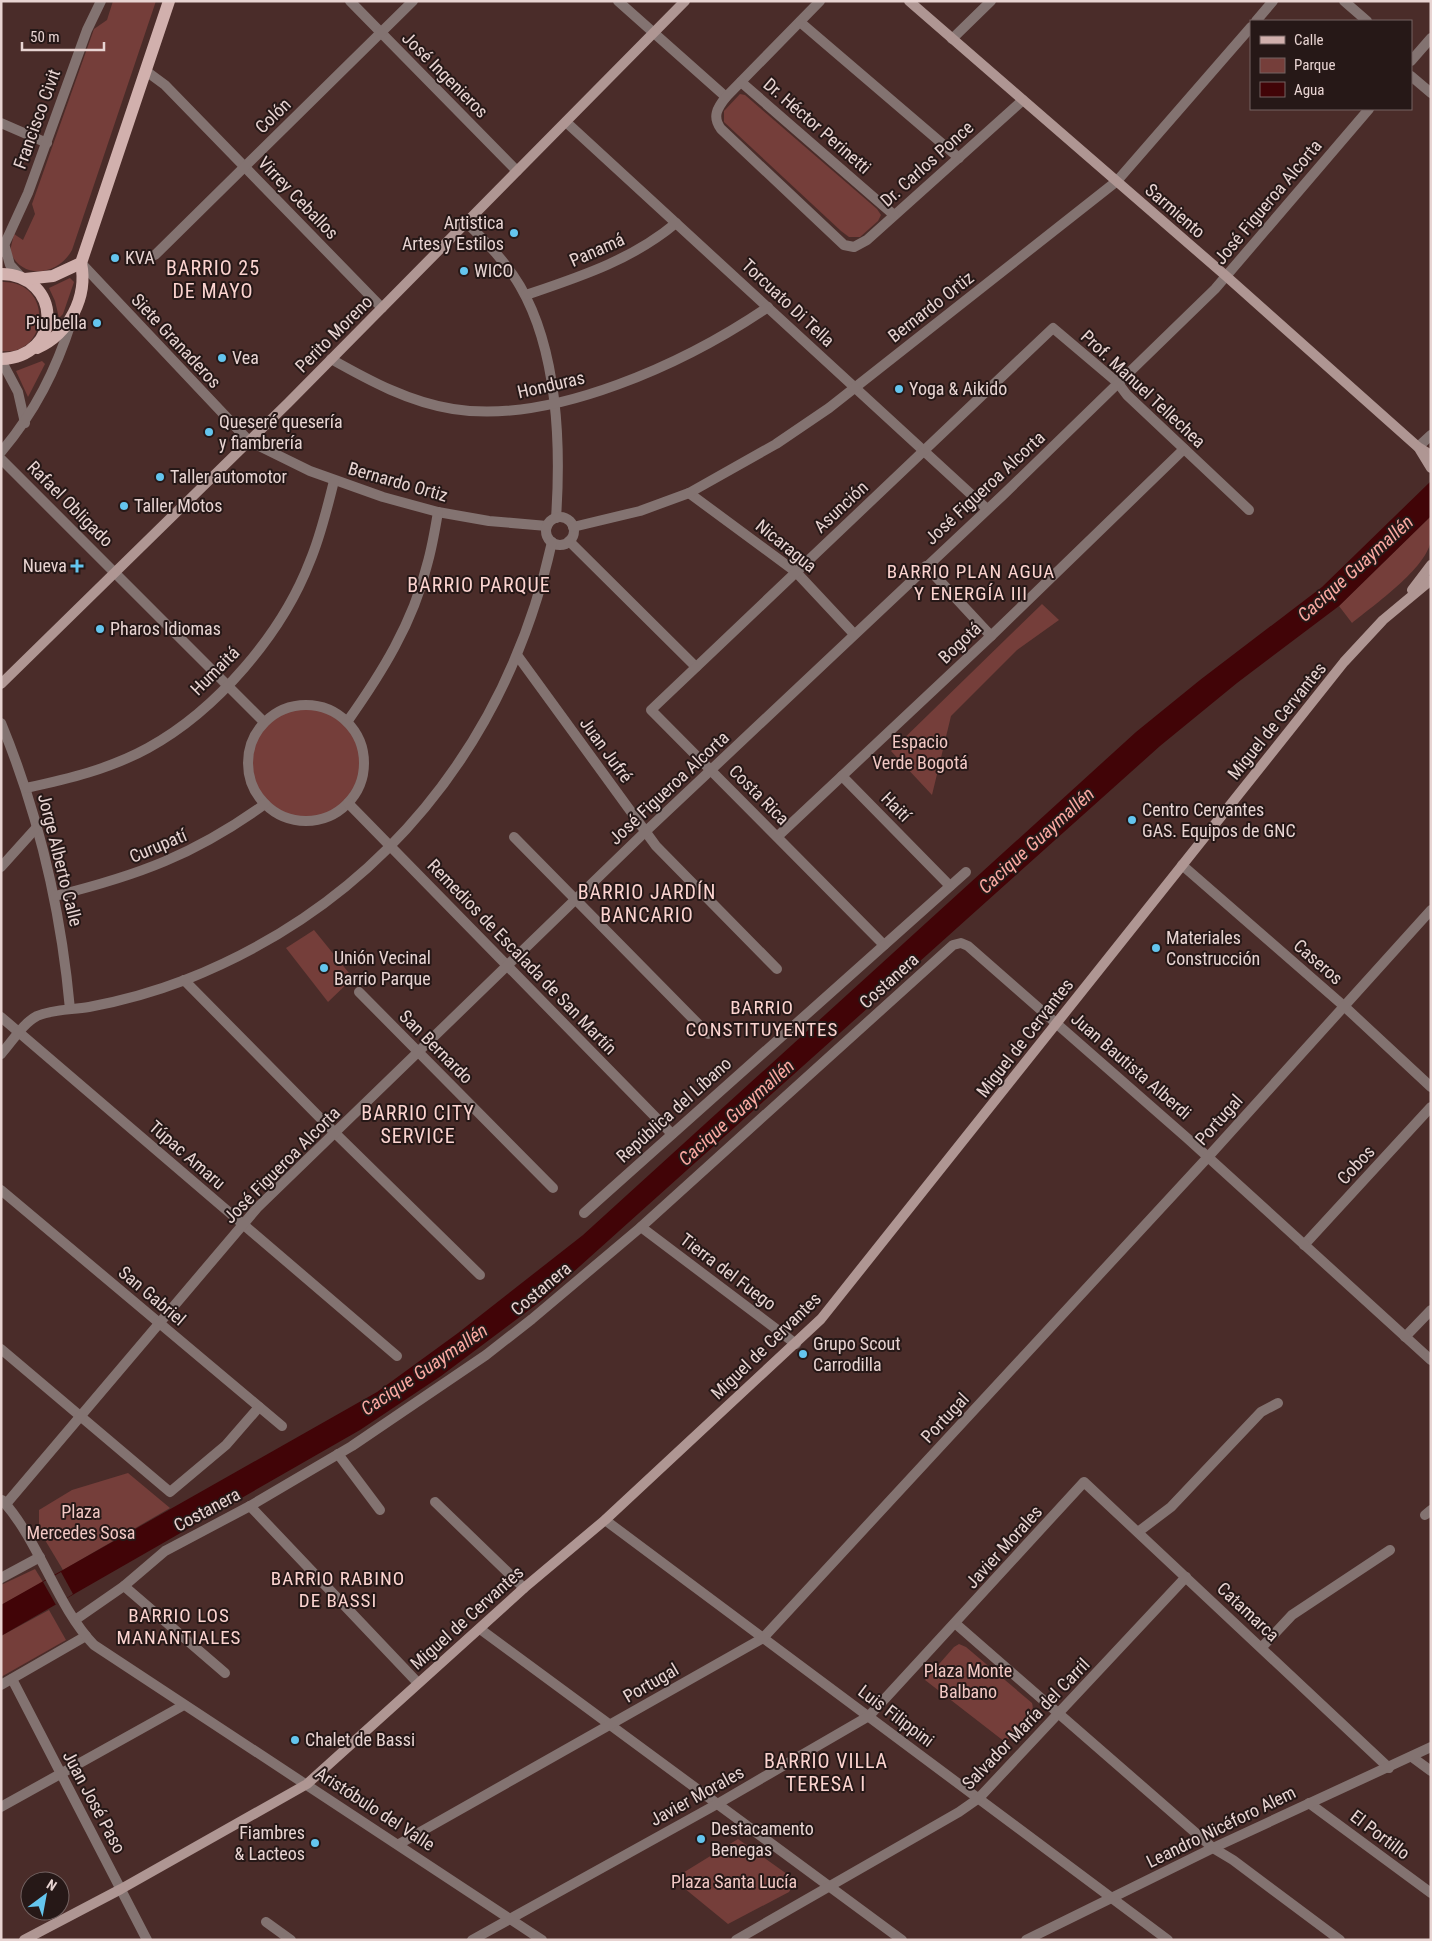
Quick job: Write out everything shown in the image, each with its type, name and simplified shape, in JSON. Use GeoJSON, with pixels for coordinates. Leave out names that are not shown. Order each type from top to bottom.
{"type":"FeatureCollection","features":[{"type":"Feature","properties":{"kind":"main road"},"geometry":{"type":"LineString","coordinates":[[1,360],[18,358],[32,350],[59,333],[73,317],[82,280],[81,263],[169,1]]}},
{"type":"Feature","properties":{"kind":"main road","name":"Perito Moreno"},"geometry":{"type":"LineString","coordinates":[[1,684],[249,442],[685,1]]}},
{"type":"Feature","properties":{"kind":"main road","name":"Sarmiento"},"geometry":{"type":"LineString","coordinates":[[909,1],[1226,276],[1418,447],[1431,454]]}},
{"type":"Feature","properties":{"kind":"main road"},"geometry":{"type":"LineString","coordinates":[[1,274],[23,278],[53,276],[81,263]]}},
{"type":"Feature","properties":{"kind":"main road"},"geometry":{"type":"LineString","coordinates":[[23,278],[42,295],[48,318],[44,336],[32,350]]}},
{"type":"Feature","properties":{"kind":"main road","name":"Sarmiento"},"geometry":{"type":"LineString","coordinates":[[1418,447],[1431,468]]}},
{"type":"Feature","properties":{"kind":"main road","name":"Miguel de Cervantes"},"geometry":{"type":"LineString","coordinates":[[1408,599],[1410,591],[1431,565]]}},
{"type":"Feature","properties":{"kind":"main road","name":"Miguel de Cervantes"},"geometry":{"type":"LineString","coordinates":[[24,1940],[122,1889],[307,1784],[524,1588],[605,1520],[796,1344],[827,1312],[1359,645],[1431,580]]}},
{"type":"Feature","properties":{"kind":"main road","name":"Miguel de Cervantes"},"geometry":{"type":"LineString","coordinates":[[1408,599],[1416,598],[1431,589]]}},
{"type":"Feature","properties":{"kind":"street","name":"Francisco Civit"},"geometry":{"type":"LineString","coordinates":[[23,278],[10,265],[3,249],[47,143],[87,30],[101,1]]}},
{"type":"Feature","properties":{"kind":"street","name":"José Ingenieros"},"geometry":{"type":"LineString","coordinates":[[350,1],[517,171]]}},
{"type":"Feature","properties":{"kind":"street","name":"Colón"},"geometry":{"type":"LineString","coordinates":[[156,255],[413,1]]}},
{"type":"Feature","properties":{"kind":"street"},"geometry":{"type":"LineString","coordinates":[[618,1],[726,97],[820,1]]}},
{"type":"Feature","properties":{"kind":"street"},"geometry":{"type":"LineString","coordinates":[[952,38],[991,1]]}},
{"type":"Feature","properties":{"kind":"street"},"geometry":{"type":"LineString","coordinates":[[1257,20],[1273,1]]}},
{"type":"Feature","properties":{"kind":"street"},"geometry":{"type":"LineString","coordinates":[[1344,1],[1366,20]]}},
{"type":"Feature","properties":{"kind":"street"},"geometry":{"type":"LineString","coordinates":[[800,22],[959,158]]}},
{"type":"Feature","properties":{"kind":"street","name":"Bernardo Ortiz"},"geometry":{"type":"LineString","coordinates":[[573,527],[640,511],[690,493],[776,444],[856,388],[1117,182],[1250,28]]}},
{"type":"Feature","properties":{"kind":"street"},"geometry":{"type":"LineString","coordinates":[[1412,59],[1431,38]]}},
{"type":"Feature","properties":{"kind":"street","name":"Virrey Ceballos"},"geometry":{"type":"LineString","coordinates":[[146,71],[166,85],[382,308]]}},
{"type":"Feature","properties":{"kind":"street"},"geometry":{"type":"LineString","coordinates":[[1412,77],[1431,93]]}},
{"type":"Feature","properties":{"kind":"street","name":"Dr. Héctor Perinetti"},"geometry":{"type":"LineString","coordinates":[[741,82],[894,215]]}},
{"type":"Feature","properties":{"kind":"street","name":"Dr. Carlos Ponce"},"geometry":{"type":"LineString","coordinates":[[726,97],[716,115],[721,129],[833,236],[850,247],[863,243],[1023,100]]}},
{"type":"Feature","properties":{"kind":"street","name":"José Figueroa Alcorta"},"geometry":{"type":"LineString","coordinates":[[3,1501],[80,1416],[243,1224],[645,832],[1118,383],[1226,276],[1368,110]]}},
{"type":"Feature","properties":{"kind":"street","name":"Torcuato Di Tella"},"geometry":{"type":"LineString","coordinates":[[566,122],[987,509]]}},
{"type":"Feature","properties":{"kind":"street"},"geometry":{"type":"LineString","coordinates":[[1,123],[47,143]]}},
{"type":"Feature","properties":{"kind":"street"},"geometry":{"type":"LineString","coordinates":[[466,222],[505,263],[526,296],[542,341],[554,402],[559,455],[556,518]]}},
{"type":"Feature","properties":{"kind":"street","name":"Panamá"},"geometry":{"type":"LineString","coordinates":[[526,296],[605,267],[645,246],[676,223]]}},
{"type":"Feature","properties":{"kind":"street","name":"Siete Granaderos"},"geometry":{"type":"LineString","coordinates":[[81,263],[249,442]]}},
{"type":"Feature","properties":{"kind":"street","name":"Honduras"},"geometry":{"type":"LineString","coordinates":[[332,359],[391,391],[440,406],[470,411],[502,412],[554,402],[601,390],[670,364],[735,330],[768,307]]}},
{"type":"Feature","properties":{"kind":"street"},"geometry":{"type":"LineString","coordinates":[[1,452],[25,423],[56,367],[73,317]]}},
{"type":"Feature","properties":{"kind":"street","name":"Prof. Manuel Tellechea"},"geometry":{"type":"LineString","coordinates":[[1053,328],[1118,383],[1127,395],[1249,510]]}},
{"type":"Feature","properties":{"kind":"street","name":"Asunción"},"geometry":{"type":"LineString","coordinates":[[651,710],[1053,328]]}},
{"type":"Feature","properties":{"kind":"street"},"geometry":{"type":"LineString","coordinates":[[1,360],[18,392],[25,423]]}},
{"type":"Feature","properties":{"kind":"street"},"geometry":{"type":"LineString","coordinates":[[1418,447],[1431,435]]}},
{"type":"Feature","properties":{"kind":"street","name":"Bernardo Ortiz"},"geometry":{"type":"LineString","coordinates":[[249,442],[334,481],[438,512],[489,521],[547,526]]}},
{"type":"Feature","properties":{"kind":"street","name":"Bogotá"},"geometry":{"type":"LineString","coordinates":[[778,836],[991,636],[1184,450]]}},
{"type":"Feature","properties":{"kind":"street","name":"Rafael Obligado"},"geometry":{"type":"LineString","coordinates":[[1,459],[116,573]]}},
{"type":"Feature","properties":{"kind":"street","name":"Humaitá"},"geometry":{"type":"LineString","coordinates":[[26,788],[98,770],[149,747],[184,724],[228,685],[265,642],[296,594],[311,560],[334,481]]}},
{"type":"Feature","properties":{"kind":"street","name":"Nicaragua"},"geometry":{"type":"LineString","coordinates":[[690,493],[796,572],[854,634]]}},
{"type":"Feature","properties":{"kind":"street"},"geometry":{"type":"LineString","coordinates":[[347,722],[383,668],[410,613],[428,565],[438,512]]}},
{"type":"Feature","properties":{"kind":"street"},"geometry":{"type":"LineString","coordinates":[[556,518],[564,518],[573,527],[573,535],[569,541],[560,545],[552,542],[546,534],[547,526],[556,518]]}},
{"type":"Feature","properties":{"kind":"street"},"geometry":{"type":"LineString","coordinates":[[569,541],[696,667]]}},
{"type":"Feature","properties":{"kind":"street"},"geometry":{"type":"LineString","coordinates":[[1,1054],[36,1017],[122,999],[184,980],[253,947],[304,917],[342,889],[390,846],[429,804],[458,767],[486,720],[517,655],[539,593],[552,542]]}},
{"type":"Feature","properties":{"kind":"street"},"geometry":{"type":"LineString","coordinates":[[926,566],[991,636]]}},
{"type":"Feature","properties":{"kind":"street"},"geometry":{"type":"LineString","coordinates":[[116,573],[264,722]]}},
{"type":"Feature","properties":{"kind":"street","name":"Juan Jufré"},"geometry":{"type":"LineString","coordinates":[[517,655],[656,846],[777,969]]}},
{"type":"Feature","properties":{"kind":"street"},"geometry":{"type":"LineString","coordinates":[[296,706],[314,706],[332,711],[347,722],[356,734],[362,747],[364,762],[363,777],[357,791],[348,803],[334,814],[316,820],[297,820],[280,815],[265,804],[254,789],[248,772],[248,754],[254,737],[264,722],[279,711],[296,706]]}},
{"type":"Feature","properties":{"kind":"street","name":"Costa Rica"},"geometry":{"type":"LineString","coordinates":[[651,710],[884,944]]}},
{"type":"Feature","properties":{"kind":"street","name":"Jorge Alberto Calle"},"geometry":{"type":"LineString","coordinates":[[1,723],[26,788],[55,896],[65,954],[70,1009]]}},
{"type":"Feature","properties":{"kind":"street","name":"Haití"},"geometry":{"type":"LineString","coordinates":[[842,776],[950,886]]}},
{"type":"Feature","properties":{"kind":"street","name":"Remedios de Escalada de San Martín"},"geometry":{"type":"LineString","coordinates":[[348,803],[672,1134]]}},
{"type":"Feature","properties":{"kind":"street","name":"Curupatí"},"geometry":{"type":"LineString","coordinates":[[55,896],[120,880],[160,865],[221,834],[265,804]]}},
{"type":"Feature","properties":{"kind":"street"},"geometry":{"type":"LineString","coordinates":[[1,867],[37,827]]}},
{"type":"Feature","properties":{"kind":"street"},"geometry":{"type":"LineString","coordinates":[[514,837],[708,1034]]}},
{"type":"Feature","properties":{"kind":"street","name":"Caseros"},"geometry":{"type":"LineString","coordinates":[[1182,865],[1345,1007],[1431,1087]]}},
{"type":"Feature","properties":{"kind":"street","name":"República del Líbano"},"geometry":{"type":"LineString","coordinates":[[584,1213],[966,872]]}},
{"type":"Feature","properties":{"kind":"street","name":"Portugal"},"geometry":{"type":"LineString","coordinates":[[399,1844],[763,1638],[1208,1157],[1431,910]]}},
{"type":"Feature","properties":{"kind":"street","name":"Juan Bautista Alberdi"},"geometry":{"type":"LineString","coordinates":[[961,943],[968,946],[1208,1157],[1431,1360]]}},
{"type":"Feature","properties":{"kind":"street","name":"Costanera"},"geometry":{"type":"LineString","coordinates":[[75,1620],[124,1586],[165,1551],[250,1506],[338,1454],[397,1417],[486,1355],[640,1227],[953,945],[961,943]]}},
{"type":"Feature","properties":{"kind":"street"},"geometry":{"type":"LineString","coordinates":[[184,980],[336,1134],[480,1275]]}},
{"type":"Feature","properties":{"kind":"street","name":"San Bernardo"},"geometry":{"type":"LineString","coordinates":[[359,992],[553,1188]]}},
{"type":"Feature","properties":{"kind":"street","name":"Túpac Amaru"},"geometry":{"type":"LineString","coordinates":[[1,1017],[397,1356]]}},
{"type":"Feature","properties":{"kind":"street","name":"Cobos"},"geometry":{"type":"LineString","coordinates":[[1304,1245],[1431,1108]]}},
{"type":"Feature","properties":{"kind":"street","name":"San Gabriel"},"geometry":{"type":"LineString","coordinates":[[1,1190],[282,1426]]}},
{"type":"Feature","properties":{"kind":"street","name":"Tierra del Fuego"},"geometry":{"type":"LineString","coordinates":[[640,1227],[796,1344]]}},
{"type":"Feature","properties":{"kind":"street"},"geometry":{"type":"LineString","coordinates":[[1405,1337],[1431,1310]]}},
{"type":"Feature","properties":{"kind":"street"},"geometry":{"type":"LineString","coordinates":[[1,1350],[170,1492],[213,1458],[259,1407]]}},
{"type":"Feature","properties":{"kind":"street"},"geometry":{"type":"LineString","coordinates":[[1138,1532],[1171,1507],[1261,1412],[1278,1402]]}},
{"type":"Feature","properties":{"kind":"street"},"geometry":{"type":"LineString","coordinates":[[338,1454],[380,1510]]}},
{"type":"Feature","properties":{"kind":"street","name":"Catamarca"},"geometry":{"type":"LineString","coordinates":[[1084,1482],[1389,1768]]}},
{"type":"Feature","properties":{"kind":"street","name":"Javier Morales"},"geometry":{"type":"LineString","coordinates":[[472,1940],[719,1803],[869,1716],[956,1624],[1084,1482]]}},
{"type":"Feature","properties":{"kind":"street","name":"Aristóbulo del Valle"},"geometry":{"type":"LineString","coordinates":[[3,1501],[40,1557],[75,1620],[86,1636],[103,1653],[399,1844],[542,1940]]}},
{"type":"Feature","properties":{"kind":"street"},"geometry":{"type":"LineString","coordinates":[[435,1502],[524,1588]]}},
{"type":"Feature","properties":{"kind":"street"},"geometry":{"type":"LineString","coordinates":[[250,1506],[418,1683]]}},
{"type":"Feature","properties":{"kind":"street","name":"Luis Filippini"},"geometry":{"type":"LineString","coordinates":[[605,1520],[1168,1940]]}},
{"type":"Feature","properties":{"kind":"street"},"geometry":{"type":"LineString","coordinates":[[1262,1647],[1292,1615],[1390,1550]]}},
{"type":"Feature","properties":{"kind":"street"},"geometry":{"type":"LineString","coordinates":[[1,1578],[40,1557]]}},
{"type":"Feature","properties":{"kind":"street","name":"Salvador María del Carril"},"geometry":{"type":"LineString","coordinates":[[736,1940],[959,1812],[979,1798],[1060,1714],[1186,1577]]}},
{"type":"Feature","properties":{"kind":"street"},"geometry":{"type":"LineString","coordinates":[[124,1586],[225,1673]]}},
{"type":"Feature","properties":{"kind":"street"},"geometry":{"type":"LineString","coordinates":[[956,1624],[1213,1848],[1233,1860],[1340,1940]]}},
{"type":"Feature","properties":{"kind":"street"},"geometry":{"type":"LineString","coordinates":[[480,1628],[902,1940]]}},
{"type":"Feature","properties":{"kind":"street"},"geometry":{"type":"LineString","coordinates":[[1,1685],[86,1636]]}},
{"type":"Feature","properties":{"kind":"street","name":"Juan José Paso"},"geometry":{"type":"LineString","coordinates":[[12,1679],[147,1940]]}},
{"type":"Feature","properties":{"kind":"street"},"geometry":{"type":"LineString","coordinates":[[1,1807],[184,1705]]}},
{"type":"Feature","properties":{"kind":"street","name":"Leandro Nicéforo Alem"},"geometry":{"type":"LineString","coordinates":[[1026,1940],[1213,1848],[1431,1747]]}},
{"type":"Feature","properties":{"kind":"street"},"geometry":{"type":"LineString","coordinates":[[1412,1757],[1431,1771]]}},
{"type":"Feature","properties":{"kind":"street","name":"El Portillo"},"geometry":{"type":"LineString","coordinates":[[1310,1803],[1431,1893]]}},
{"type":"Feature","properties":{"kind":"street"},"geometry":{"type":"LineString","coordinates":[[266,1922],[290,1940]]}},
{"type":"Feature","properties":{"kind":"green space"},"geometry":{"type":"Polygon","coordinates":[[[113,1],[156,1],[72,250],[58,265],[50,269],[31,270],[22,267],[15,261],[10,251],[14,234],[23,240],[35,214],[32,204],[94,29],[107,20],[113,1]]]}},
{"type":"Feature","properties":{"kind":"green space"},"geometry":{"type":"Polygon","coordinates":[[[740,94],[745,95],[877,209],[881,215],[878,221],[860,237],[849,237],[841,231],[724,122],[724,111],[740,94]]]}},
{"type":"Feature","properties":{"kind":"green space"},"geometry":{"type":"Polygon","coordinates":[[[70,278],[74,282],[63,314],[59,318],[55,301],[49,288],[70,278]]]}},
{"type":"Feature","properties":{"kind":"green space"},"geometry":{"type":"Polygon","coordinates":[[[1,282],[18,284],[30,292],[37,304],[39,318],[37,331],[29,342],[17,350],[1,351],[1,282]]]}},
{"type":"Feature","properties":{"kind":"green space"},"geometry":{"type":"Polygon","coordinates":[[[42,361],[45,364],[28,397],[16,371],[42,361]]]}},
{"type":"Feature","properties":{"kind":"green space"},"geometry":{"type":"Polygon","coordinates":[[[1431,516],[1431,540],[1420,562],[1386,596],[1352,623],[1339,606],[1431,516]]]}},
{"type":"Feature","properties":{"kind":"green space","name":"Espacio Verde Bogotá"},"geometry":{"type":"Polygon","coordinates":[[[1042,604],[1059,620],[1017,650],[951,716],[932,795],[891,751],[1042,604]]]}},
{"type":"Feature","properties":{"kind":"green space"},"geometry":{"type":"Polygon","coordinates":[[[306,705],[328,710],[347,722],[359,741],[364,763],[359,785],[347,804],[328,816],[306,821],[284,816],[265,804],[253,785],[248,763],[253,741],[265,722],[284,710],[306,705]]]}},
{"type":"Feature","properties":{"kind":"green space","name":"Unión Vecinal Barrio Parque"},"geometry":{"type":"Polygon","coordinates":[[[314,930],[353,978],[328,1002],[286,948],[314,930]]]}},
{"type":"Feature","properties":{"kind":"green space","name":"Plaza Mercedes Sosa"},"geometry":{"type":"Polygon","coordinates":[[[128,1473],[170,1508],[63,1570],[39,1530],[39,1510],[72,1490],[128,1473]]]}},
{"type":"Feature","properties":{"kind":"green space"},"geometry":{"type":"Polygon","coordinates":[[[35,1569],[43,1582],[1,1605],[1,1585],[35,1569]]]}},
{"type":"Feature","properties":{"kind":"green space"},"geometry":{"type":"Polygon","coordinates":[[[49,1610],[66,1640],[1,1677],[1,1636],[49,1610]]]}},
{"type":"Feature","properties":{"kind":"green space","name":"Plaza Monte Balbano"},"geometry":{"type":"Polygon","coordinates":[[[959,1644],[966,1647],[1032,1703],[1033,1709],[1028,1719],[1005,1742],[925,1680],[954,1647],[959,1644]]]}},
{"type":"Feature","properties":{"kind":"green space","name":"Plaza Santa Lucía"},"geometry":{"type":"Polygon","coordinates":[[[738,1839],[787,1874],[794,1884],[789,1892],[728,1924],[673,1879],[738,1839]]]}},
{"type":"Feature","properties":{"kind":"water","name":"Cacique Guaymallén"},"geometry":{"type":"Polygon","coordinates":[[[1431,481],[1431,516],[1339,606],[1237,683],[1160,746],[541,1301],[441,1376],[360,1430],[1,1636],[1,1605],[377,1392],[458,1333],[583,1235],[1136,732],[1200,680],[1322,587],[1431,481]]]}},
{"type":"Feature","properties":{"kind":"pier"},"geometry":{"type":"Polygon","coordinates":[[[61,1572],[73,1594],[56,1605],[43,1582],[61,1572]]]}},
{"type":"Feature","properties":{"kind":"place","name":"Artistica Artes y Estilos"},"geometry":{"type":"Point","coordinates":[514,233]}},
{"type":"Feature","properties":{"kind":"place","name":"KVA"},"geometry":{"type":"Point","coordinates":[115,258]}},
{"type":"Feature","properties":{"kind":"place","name":"WICO"},"geometry":{"type":"Point","coordinates":[464,271]}},
{"type":"Feature","properties":{"kind":"place","name":"Piu bella"},"geometry":{"type":"Point","coordinates":[97,323]}},
{"type":"Feature","properties":{"kind":"place","name":"Vea"},"geometry":{"type":"Point","coordinates":[222,358]}},
{"type":"Feature","properties":{"kind":"place","name":"Yoga & Aikido"},"geometry":{"type":"Point","coordinates":[899,389]}},
{"type":"Feature","properties":{"kind":"place","name":"Queseré quesería y fiambrería"},"geometry":{"type":"Point","coordinates":[209,432]}},
{"type":"Feature","properties":{"kind":"place","name":"Taller automotor"},"geometry":{"type":"Point","coordinates":[160,477]}},
{"type":"Feature","properties":{"kind":"place","name":"Taller Motos"},"geometry":{"type":"Point","coordinates":[124,506]}},
{"type":"Feature","properties":{"kind":"place","name":"Nueva"},"geometry":{"type":"Point","coordinates":[77,566]}},
{"type":"Feature","properties":{"kind":"place","name":"Pharos Idiomas"},"geometry":{"type":"Point","coordinates":[100,629]}},
{"type":"Feature","properties":{"kind":"place","name":"Centro Cervantes GAS. Equipos de GNC"},"geometry":{"type":"Point","coordinates":[1132,820]}},
{"type":"Feature","properties":{"kind":"place","name":"Materiales Construcción"},"geometry":{"type":"Point","coordinates":[1156,948]}},
{"type":"Feature","properties":{"kind":"place","name":"Unión Vecinal Barrio Parque"},"geometry":{"type":"Point","coordinates":[324,968]}},
{"type":"Feature","properties":{"kind":"place","name":"Grupo Scout Carrodilla"},"geometry":{"type":"Point","coordinates":[803,1354]}},
{"type":"Feature","properties":{"kind":"place","name":"Chalet de Bassi"},"geometry":{"type":"Point","coordinates":[295,1740]}},
{"type":"Feature","properties":{"kind":"place","name":"Destacamento Benegas"},"geometry":{"type":"Point","coordinates":[701,1839]}},
{"type":"Feature","properties":{"kind":"place","name":"Fiambres & Lacteos"},"geometry":{"type":"Point","coordinates":[315,1843]}},
{"type":"Feature","properties":{"kind":"district","name":"BARRIO 25 DE MAYO"},"geometry":{"type":"Point","coordinates":[213,280]}},
{"type":"Feature","properties":{"kind":"district","name":"BARRIO PLAN AGUA Y ENERGÍA III"},"geometry":{"type":"Point","coordinates":[971,582]}},
{"type":"Feature","properties":{"kind":"district","name":"BARRIO PARQUE"},"geometry":{"type":"Point","coordinates":[479,585]}},
{"type":"Feature","properties":{"kind":"district","name":"BARRIO JARDÍN BANCARIO"},"geometry":{"type":"Point","coordinates":[647,904]}},
{"type":"Feature","properties":{"kind":"district","name":"BARRIO CONSTITUYENTES"},"geometry":{"type":"Point","coordinates":[762,1018]}},
{"type":"Feature","properties":{"kind":"district","name":"BARRIO CITY SERVICE"},"geometry":{"type":"Point","coordinates":[418,1124]}},
{"type":"Feature","properties":{"kind":"district","name":"BARRIO RABINO DE BASSI"},"geometry":{"type":"Point","coordinates":[338,1589]}},
{"type":"Feature","properties":{"kind":"district","name":"BARRIO LOS MANANTIALES"},"geometry":{"type":"Point","coordinates":[179,1626]}},
{"type":"Feature","properties":{"kind":"district","name":"BARRIO VILLA TERESA I"},"geometry":{"type":"Point","coordinates":[826,1772]}}]}
